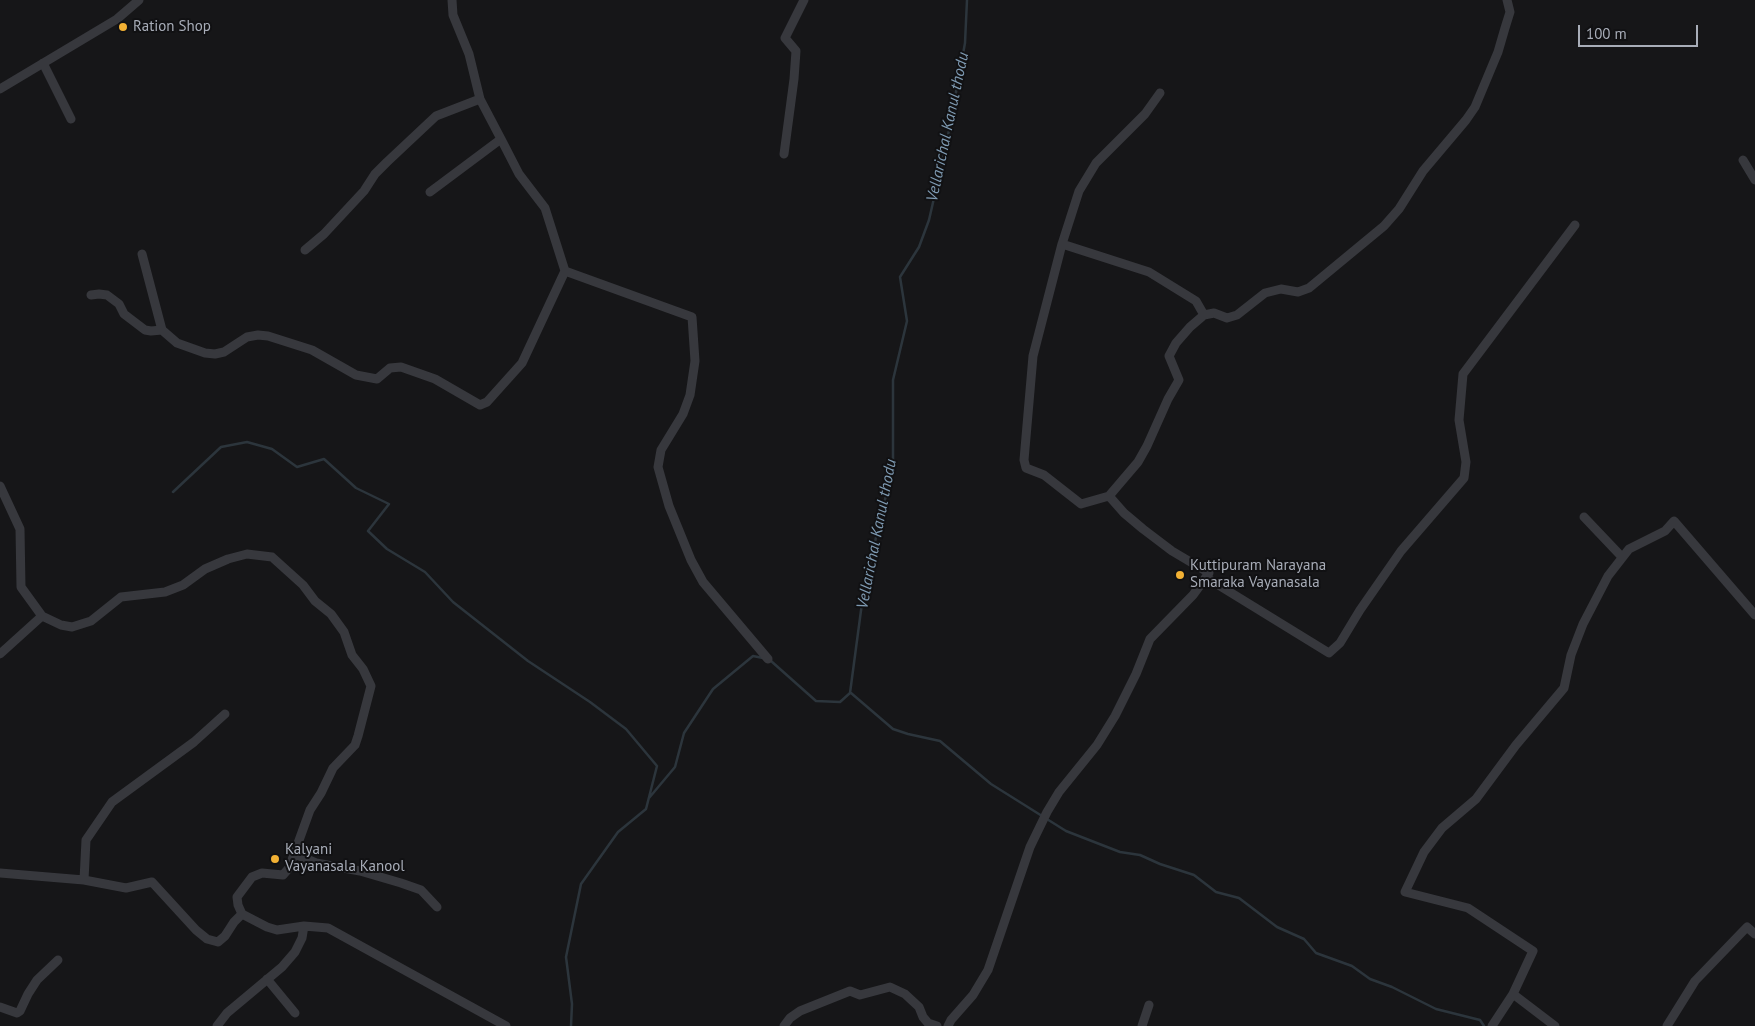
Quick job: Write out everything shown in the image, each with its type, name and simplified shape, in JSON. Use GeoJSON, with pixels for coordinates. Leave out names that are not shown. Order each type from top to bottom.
{"type":"FeatureCollection","features":[{"type":"Feature","properties":{"kind":"street"},"geometry":{"type":"LineString","coordinates":[[0,89],[117,19],[139,0]]}},
{"type":"Feature","properties":{"kind":"street"},"geometry":{"type":"LineString","coordinates":[[142,254],[162,330],[177,343],[205,353],[224,352],[246,337],[258,335],[283,340],[312,350],[356,375],[377,379],[390,368],[401,367],[435,379],[480,404],[486,402],[522,363],[565,271],[544,208],[519,174],[480,99],[469,54],[453,15],[452,0]]}},
{"type":"Feature","properties":{"kind":"street"},"geometry":{"type":"LineString","coordinates":[[784,154],[796,52],[785,38],[804,0]]}},
{"type":"Feature","properties":{"kind":"street"},"geometry":{"type":"LineString","coordinates":[[1160,94],[1145,114],[1096,163],[1079,191],[1062,244],[1033,356],[1024,460],[1026,468],[1044,475],[1081,504],[1109,496],[1138,462],[1179,380],[1169,356],[1176,343],[1190,326],[1204,315],[1214,313],[1227,318],[1237,315],[1265,292],[1281,288],[1298,292],[1309,288],[1384,226],[1399,209],[1423,171],[1475,107],[1503,36],[1510,12],[1507,0]]}},
{"type":"Feature","properties":{"kind":"street"},"geometry":{"type":"LineString","coordinates":[[43,63],[71,119]]}},
{"type":"Feature","properties":{"kind":"street"},"geometry":{"type":"LineString","coordinates":[[305,250],[324,234],[364,191],[381,168],[436,116],[480,99]]}},
{"type":"Feature","properties":{"kind":"street"},"geometry":{"type":"LineString","coordinates":[[430,192],[501,139]]}},
{"type":"Feature","properties":{"kind":"street"},"geometry":{"type":"LineString","coordinates":[[1743,160],[1755,180]]}},
{"type":"Feature","properties":{"kind":"street"},"geometry":{"type":"LineString","coordinates":[[1206,578],[1329,653],[1340,643],[1360,610],[1401,551],[1464,478],[1466,462],[1459,420],[1462,374],[1575,225]]}},
{"type":"Feature","properties":{"kind":"street"},"geometry":{"type":"LineString","coordinates":[[1062,244],[1148,272],[1196,301],[1204,315]]}},
{"type":"Feature","properties":{"kind":"street"},"geometry":{"type":"LineString","coordinates":[[565,271],[692,317],[695,361],[690,395],[683,414],[661,450],[658,467],[669,506],[691,560],[703,582],[768,659]]}},
{"type":"Feature","properties":{"kind":"street"},"geometry":{"type":"LineString","coordinates":[[91,294],[107,295],[119,304],[124,314],[145,330],[162,330]]}},
{"type":"Feature","properties":{"kind":"street"},"geometry":{"type":"LineString","coordinates":[[0,486],[20,529],[22,587],[42,616],[61,625],[72,627],[91,621],[121,597],[165,592],[184,585],[205,569],[228,559],[248,554],[272,557],[302,585],[315,601],[331,614],[344,632],[352,655],[363,669],[371,686],[355,745],[333,768],[307,816],[290,868],[283,874],[257,874],[246,883],[238,897],[238,905],[242,914],[267,928],[277,930],[304,926],[328,928],[506,1026]]}},
{"type":"Feature","properties":{"kind":"street"},"geometry":{"type":"LineString","coordinates":[[948,1026],[973,995],[988,970],[1025,861],[1047,812],[1059,792],[1097,745],[1136,674],[1150,639],[1194,595],[1209,573],[1172,551],[1143,529],[1109,496]]}},
{"type":"Feature","properties":{"kind":"street"},"geometry":{"type":"LineString","coordinates":[[1584,517],[1622,558]]}},
{"type":"Feature","properties":{"kind":"street"},"geometry":{"type":"LineString","coordinates":[[1492,1026],[1513,994],[1533,951],[1468,908],[1405,892],[1424,852],[1442,828],[1476,799],[1516,745],[1564,688],[1571,655],[1583,624],[1608,576],[1629,549],[1666,531],[1674,521],[1755,616]]}},
{"type":"Feature","properties":{"kind":"street"},"geometry":{"type":"LineString","coordinates":[[0,654],[42,616]]}},
{"type":"Feature","properties":{"kind":"street"},"geometry":{"type":"LineString","coordinates":[[84,880],[86,840],[112,802],[194,742],[225,714]]}},
{"type":"Feature","properties":{"kind":"street"},"geometry":{"type":"LineString","coordinates":[[295,854],[316,863],[360,871],[421,890],[437,907]]}},
{"type":"Feature","properties":{"kind":"street"},"geometry":{"type":"LineString","coordinates":[[0,873],[84,880],[126,888],[152,882],[207,940],[218,942],[242,914]]}},
{"type":"Feature","properties":{"kind":"street"},"geometry":{"type":"LineString","coordinates":[[217,1026],[227,1013],[295,952],[302,938],[304,926]]}},
{"type":"Feature","properties":{"kind":"street"},"geometry":{"type":"LineString","coordinates":[[1667,1026],[1695,981],[1747,927],[1755,934]]}},
{"type":"Feature","properties":{"kind":"street"},"geometry":{"type":"LineString","coordinates":[[0,1007],[17,1013],[20,1011],[37,980],[58,960]]}},
{"type":"Feature","properties":{"kind":"street"},"geometry":{"type":"LineString","coordinates":[[267,979],[295,1013]]}},
{"type":"Feature","properties":{"kind":"street"},"geometry":{"type":"LineString","coordinates":[[784,1026],[790,1018],[800,1011],[850,991],[860,995],[890,987],[905,994],[919,1007],[928,1024],[937,1026]]}},
{"type":"Feature","properties":{"kind":"street"},"geometry":{"type":"LineString","coordinates":[[1513,994],[1555,1026]]}},
{"type":"Feature","properties":{"kind":"street"},"geometry":{"type":"LineString","coordinates":[[1142,1026],[1149,1005]]}},
{"type":"Feature","properties":{"kind":"waterway","name":"Vellarichal Kanul thodu"},"geometry":{"type":"LineString","coordinates":[[771,661],[816,701],[840,702],[850,693],[864,588],[893,466],[893,380],[907,321],[900,277],[919,247],[929,220],[947,141],[965,43],[967,0]]}},
{"type":"Feature","properties":{"kind":"waterway"},"geometry":{"type":"LineString","coordinates":[[173,492],[221,447],[247,442],[272,449],[297,467],[324,459],[356,488],[389,504],[368,531],[387,549],[425,572],[453,602],[528,661],[590,702],[626,729],[657,766],[646,809],[618,832],[581,884],[566,957],[572,1004],[571,1026]]}},
{"type":"Feature","properties":{"kind":"waterway","name":"Vellarichal Kanul thodu"},"geometry":{"type":"LineString","coordinates":[[649,798],[675,767],[684,733],[713,689],[753,656],[763,658]]}},
{"type":"Feature","properties":{"kind":"waterway"},"geometry":{"type":"LineString","coordinates":[[851,693],[893,729],[940,741],[991,784],[1066,831],[1120,852],[1140,855],[1194,875],[1216,892],[1239,898],[1277,927],[1304,939],[1316,953],[1352,966],[1370,979],[1392,987],[1436,1009],[1480,1020],[1484,1026]]}},
{"type":"Feature","properties":{"kind":"place","name":"Ration Shop"},"geometry":{"type":"Point","coordinates":[123,27]}},
{"type":"Feature","properties":{"kind":"place","name":"Kuttipuram Narayana Smaraka Vayanasala"},"geometry":{"type":"Point","coordinates":[1180,575]}},
{"type":"Feature","properties":{"kind":"place","name":"Kalyani Vayanasala Kanool"},"geometry":{"type":"Point","coordinates":[275,859]}}]}
